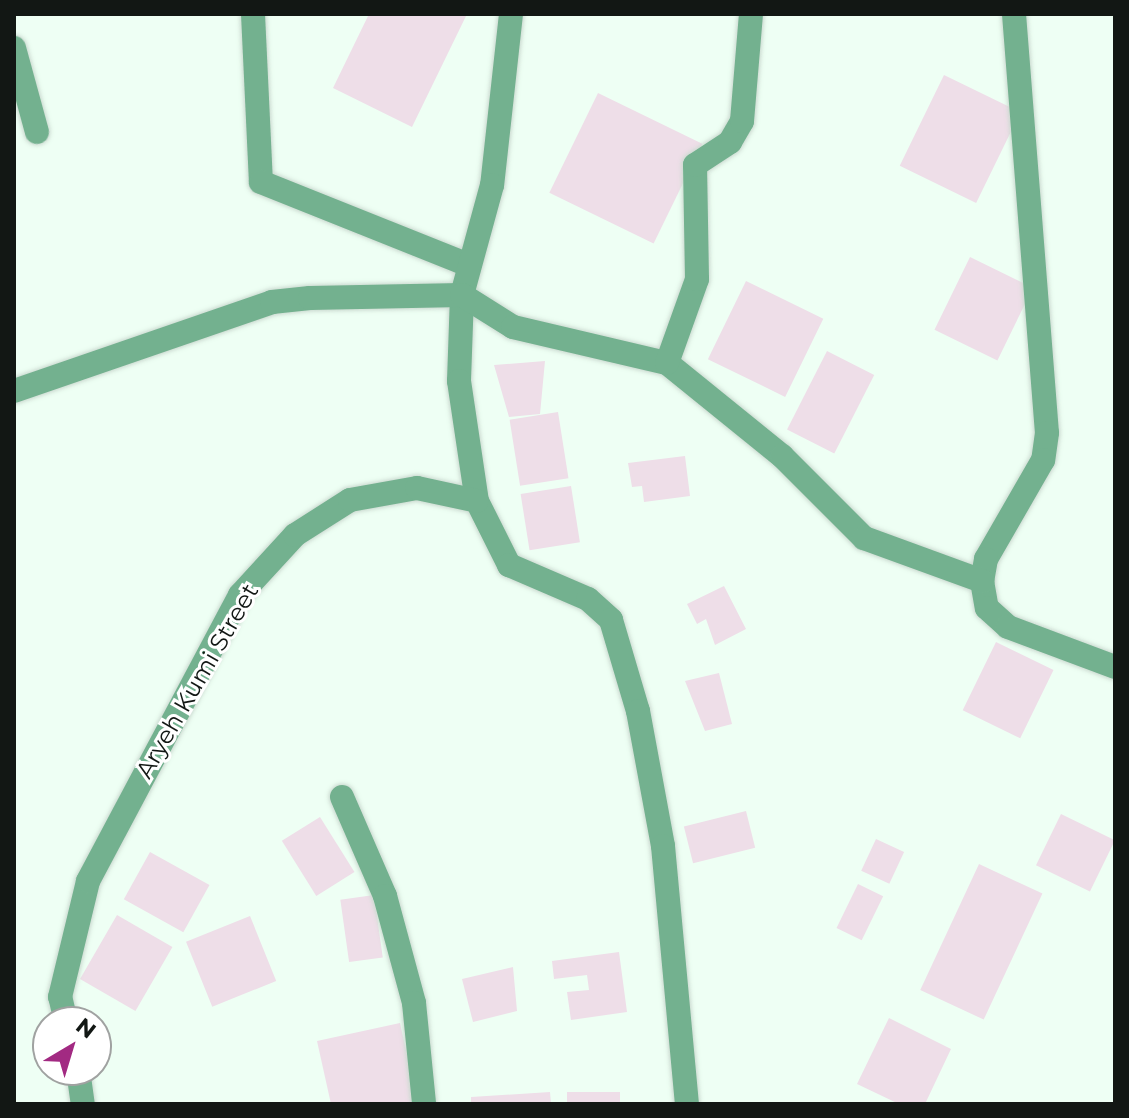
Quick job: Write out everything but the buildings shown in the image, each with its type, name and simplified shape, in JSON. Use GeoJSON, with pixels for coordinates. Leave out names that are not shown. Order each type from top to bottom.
{"type":"FeatureCollection","features":[{"type":"Feature","properties":{"kind":"street"},"geometry":{"type":"LineString","coordinates":[[253,14],[261,182],[469,265]]}},
{"type":"Feature","properties":{"kind":"street"},"geometry":{"type":"LineString","coordinates":[[511,14],[492,185],[462,295],[459,381],[477,501],[509,565],[588,599],[611,620],[638,711],[663,846],[687,1104]]}},
{"type":"Feature","properties":{"kind":"street"},"geometry":{"type":"LineString","coordinates":[[667,363],[697,279],[693,172],[703,153],[730,142],[742,121],[751,14]]}},
{"type":"Feature","properties":{"kind":"street"},"geometry":{"type":"LineString","coordinates":[[1014,14],[1047,433],[1043,460],[986,559],[982,581],[987,608],[1008,627],[1115,667]]}},
{"type":"Feature","properties":{"kind":"street"},"geometry":{"type":"LineString","coordinates":[[14,48],[37,132]]}},
{"type":"Feature","properties":{"kind":"street"},"geometry":{"type":"LineString","coordinates":[[14,391],[272,302],[462,295],[513,327],[667,363],[782,456],[864,538],[982,581]]}},
{"type":"Feature","properties":{"kind":"street","name":"Aryeh Kumi Street"},"geometry":{"type":"LineString","coordinates":[[62,1006],[60,997],[88,881],[240,595],[295,535],[350,500],[417,488],[477,501]]}},
{"type":"Feature","properties":{"kind":"street"},"geometry":{"type":"LineString","coordinates":[[342,797],[385,896],[414,1003],[424,1104]]}}]}
